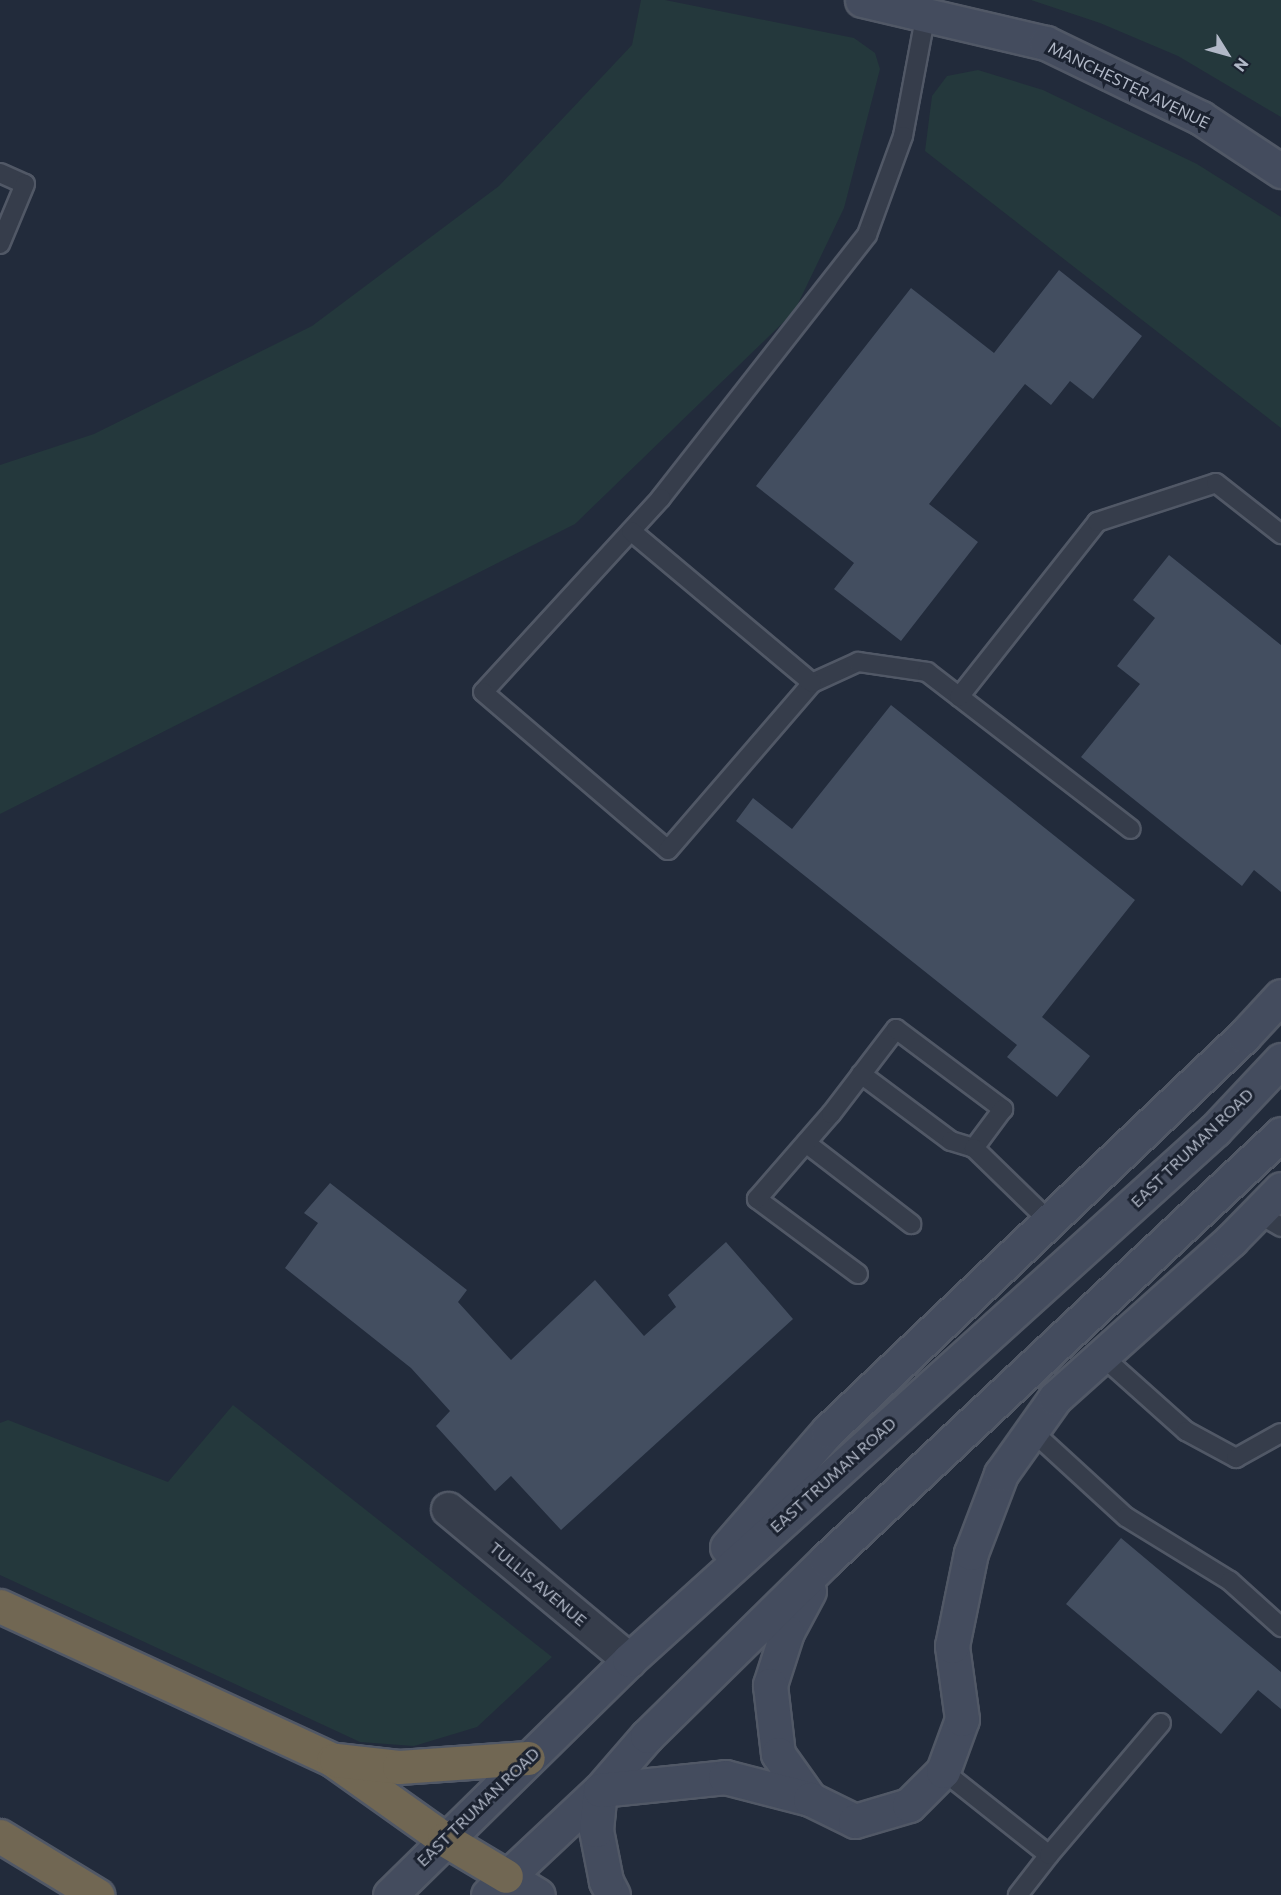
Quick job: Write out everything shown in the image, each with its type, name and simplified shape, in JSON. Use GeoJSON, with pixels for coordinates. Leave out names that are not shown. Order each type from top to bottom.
{"type":"FeatureCollection","features":[{"type":"Feature","properties":{"kind":"highway"},"geometry":{"type":"LineString","coordinates":[[0,1606],[333,1760],[444,1839],[497,1885]]}},
{"type":"Feature","properties":{"kind":"highway"},"geometry":{"type":"LineString","coordinates":[[333,1760],[399,1767],[528,1758]]}},
{"type":"Feature","properties":{"kind":"highway"},"geometry":{"type":"LineString","coordinates":[[0,1836],[97,1895]]}},
{"type":"Feature","properties":{"kind":"main road","name":"MANCHESTER AVENUE"},"geometry":{"type":"LineString","coordinates":[[862,0],[927,13],[1046,43],[1201,118],[1281,171]]}},
{"type":"Feature","properties":{"kind":"main road"},"geometry":{"type":"LineString","coordinates":[[629,1659],[828,1431],[1245,1036],[1281,996]]}},
{"type":"Feature","properties":{"kind":"main road","name":"EAST TRUMAN ROAD"},"geometry":{"type":"LineString","coordinates":[[390,1895],[444,1839],[629,1659],[1215,1130],[1281,1060]]}},
{"type":"Feature","properties":{"kind":"main road"},"geometry":{"type":"LineString","coordinates":[[497,1885],[600,1790],[647,1736],[826,1560],[1281,1134]]}},
{"type":"Feature","properties":{"kind":"main road"},"geometry":{"type":"LineString","coordinates":[[600,1790],[725,1777],[810,1799],[855,1821],[909,1805],[944,1771],[962,1719],[952,1646],[971,1553],[1001,1474],[1055,1398],[1102,1356],[1269,1220],[1281,1189]]}},
{"type":"Feature","properties":{"kind":"main road"},"geometry":{"type":"LineString","coordinates":[[810,1799],[778,1754],[770,1685],[787,1632],[826,1560]]}},
{"type":"Feature","properties":{"kind":"main road"},"geometry":{"type":"LineString","coordinates":[[600,1790],[596,1830],[606,1881],[613,1895]]}},
{"type":"Feature","properties":{"kind":"main road"},"geometry":{"type":"LineString","coordinates":[[497,1885],[538,1895]]}},
{"type":"Feature","properties":{"kind":"street","name":"TULLIS AVENUE"},"geometry":{"type":"LineString","coordinates":[[448,1509],[629,1659]]}},
{"type":"Feature","properties":{"kind":"lane"},"geometry":{"type":"LineString","coordinates":[[927,13],[903,136],[867,235],[661,498],[483,692],[668,850],[812,683],[858,662],[927,672],[1131,829]]}},
{"type":"Feature","properties":{"kind":"lane"},"geometry":{"type":"LineString","coordinates":[[0,173],[25,184],[0,244]]}},
{"type":"Feature","properties":{"kind":"lane"},"geometry":{"type":"LineString","coordinates":[[959,697],[1097,522],[1216,483],[1281,534]]}},
{"type":"Feature","properties":{"kind":"lane"},"geometry":{"type":"LineString","coordinates":[[631,531],[812,683]]}},
{"type":"Feature","properties":{"kind":"lane"},"geometry":{"type":"LineString","coordinates":[[858,1274],[758,1199],[806,1143],[896,1029],[1003,1109],[974,1148]]}},
{"type":"Feature","properties":{"kind":"lane"},"geometry":{"type":"LineString","coordinates":[[861,1074],[951,1141],[974,1148],[1049,1221]]}},
{"type":"Feature","properties":{"kind":"lane"},"geometry":{"type":"LineString","coordinates":[[806,1143],[911,1224]]}},
{"type":"Feature","properties":{"kind":"lane"},"geometry":{"type":"LineString","coordinates":[[1102,1356],[1185,1431],[1236,1458],[1281,1433]]}},
{"type":"Feature","properties":{"kind":"lane"},"geometry":{"type":"LineString","coordinates":[[1032,1431],[1126,1517],[1230,1581],[1281,1627]]}},
{"type":"Feature","properties":{"kind":"lane"},"geometry":{"type":"LineString","coordinates":[[1018,1895],[1161,1723]]}},
{"type":"Feature","properties":{"kind":"lane"},"geometry":{"type":"LineString","coordinates":[[944,1771],[1049,1855]]}},
{"type":"Feature","properties":{"kind":"green space"},"geometry":{"type":"Polygon","coordinates":[[[641,0],[665,0],[854,38],[875,53],[880,69],[844,208],[794,312],[575,524],[0,814],[0,465],[94,434],[312,326],[499,186],[632,45],[641,0]]]}},
{"type":"Feature","properties":{"kind":"green space"},"geometry":{"type":"Polygon","coordinates":[[[1031,0],[1281,0],[1281,117],[1178,56],[1100,23],[1031,0]]]}},
{"type":"Feature","properties":{"kind":"green space"},"geometry":{"type":"Polygon","coordinates":[[[978,70],[1043,90],[1197,164],[1281,217],[1281,428],[925,151],[932,96],[947,76],[978,70]]]}},
{"type":"Feature","properties":{"kind":"green space"},"geometry":{"type":"Polygon","coordinates":[[[233,1405],[552,1657],[477,1727],[414,1746],[360,1742],[0,1575],[0,1423],[8,1420],[168,1482],[233,1405]]]}},
{"type":"Feature","properties":{"kind":"building"},"geometry":{"type":"Polygon","coordinates":[[[1059,270],[1142,336],[1093,399],[1070,381],[1051,405],[1025,384],[929,504],[978,542],[901,641],[834,589],[854,563],[756,486],[911,288],[994,353],[1059,270]]]}},
{"type":"Feature","properties":{"kind":"building"},"geometry":{"type":"Polygon","coordinates":[[[1169,555],[1281,645],[1281,892],[1254,870],[1242,886],[1081,757],[1140,684],[1117,666],[1155,618],[1133,600],[1169,555]]]}},
{"type":"Feature","properties":{"kind":"building"},"geometry":{"type":"Polygon","coordinates":[[[891,705],[1135,900],[1042,1017],[1090,1056],[1057,1097],[1007,1057],[1017,1045],[736,821],[753,798],[792,829],[891,705]]]}},
{"type":"Feature","properties":{"kind":"building"},"geometry":{"type":"Polygon","coordinates":[[[330,1183],[467,1290],[458,1302],[511,1360],[595,1280],[644,1336],[676,1307],[668,1295],[726,1242],[793,1319],[561,1530],[511,1476],[495,1491],[436,1426],[450,1411],[411,1368],[285,1268],[318,1223],[304,1213],[330,1183]]]}},
{"type":"Feature","properties":{"kind":"building"},"geometry":{"type":"Polygon","coordinates":[[[1121,1538],[1281,1672],[1281,1709],[1258,1690],[1221,1734],[1066,1604],[1121,1538]]]}}]}
